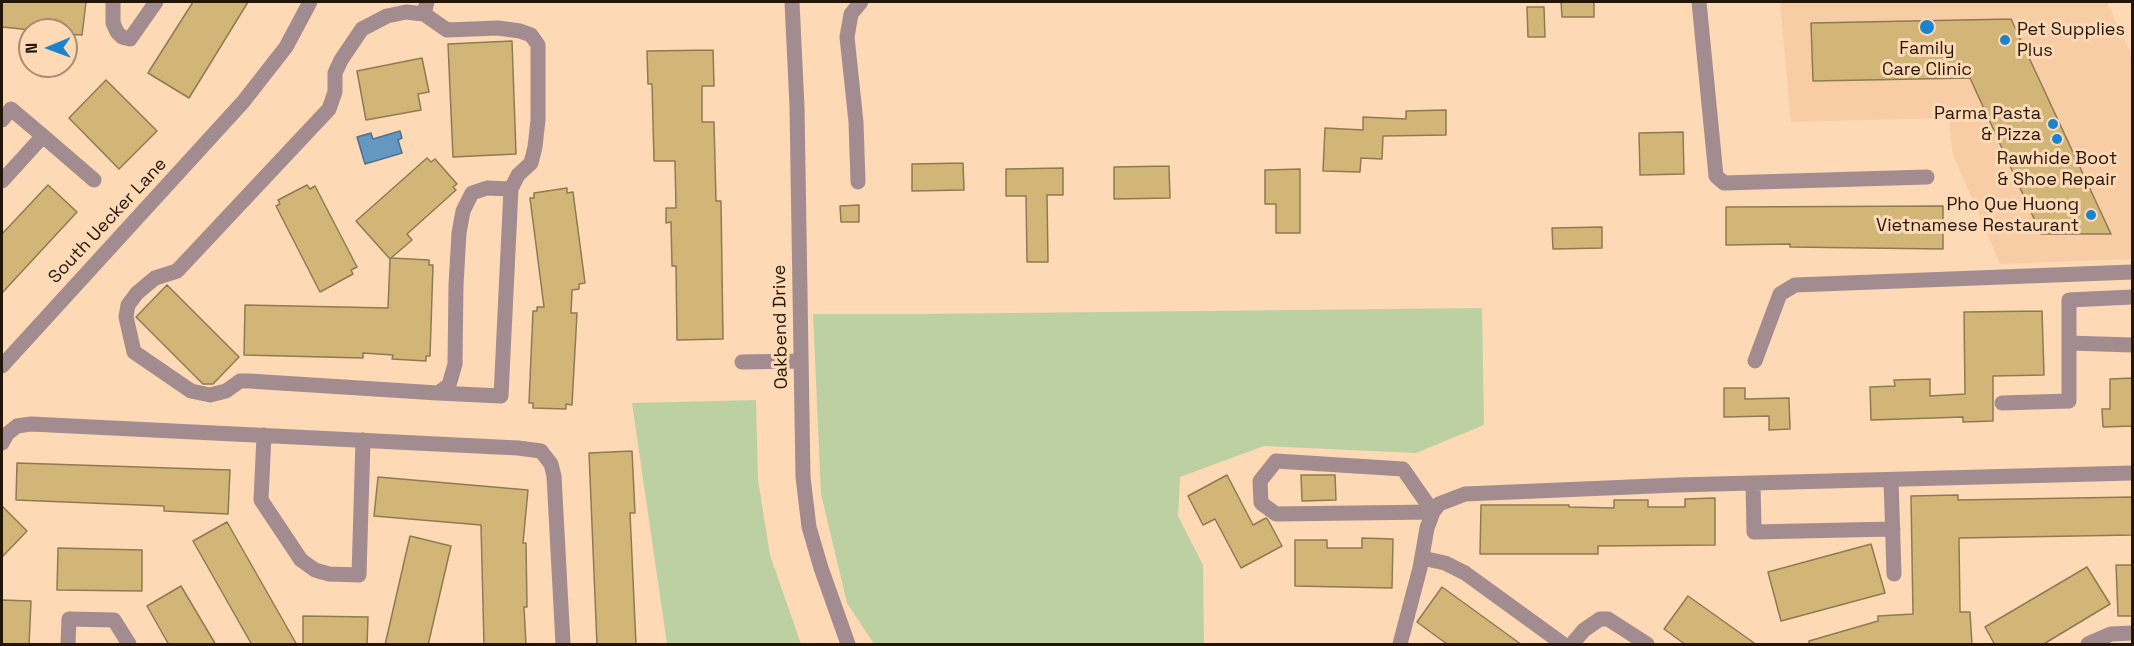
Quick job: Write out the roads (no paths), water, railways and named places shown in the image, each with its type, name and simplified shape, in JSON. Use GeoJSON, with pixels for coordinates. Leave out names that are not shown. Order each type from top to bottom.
{"type":"FeatureCollection","features":[{"type":"Feature","properties":{"kind":"street"},"geometry":{"type":"LineString","coordinates":[[113,2],[113,23],[117,32],[122,38],[130,39],[156,2]]}},
{"type":"Feature","properties":{"kind":"street","name":"South Uecker Lane"},"geometry":{"type":"LineString","coordinates":[[2,366],[243,102],[286,47],[310,2]]}},
{"type":"Feature","properties":{"kind":"street","name":"Oakbend Drive"},"geometry":{"type":"LineString","coordinates":[[792,2],[797,118],[803,477],[809,527],[848,645]]}},
{"type":"Feature","properties":{"kind":"street"},"geometry":{"type":"LineString","coordinates":[[858,182],[856,122],[847,37],[851,14],[861,2]]}},
{"type":"Feature","properties":{"kind":"street"},"geometry":{"type":"LineString","coordinates":[[1700,2],[1716,176],[1724,183],[1927,177]]}},
{"type":"Feature","properties":{"kind":"street"},"geometry":{"type":"LineString","coordinates":[[425,8],[447,30],[498,28],[531,35],[538,45],[538,120],[535,147],[531,163],[518,175],[511,189],[501,396],[240,381],[226,391],[210,396],[191,391],[134,352],[126,317],[128,304],[155,278],[177,271],[329,109],[335,92],[334,73],[341,60],[362,29],[387,16],[425,8]]}},
{"type":"Feature","properties":{"kind":"street"},"geometry":{"type":"LineString","coordinates":[[2,120],[11,109],[94,180]]}},
{"type":"Feature","properties":{"kind":"street"},"geometry":{"type":"LineString","coordinates":[[2,181],[43,136]]}},
{"type":"Feature","properties":{"kind":"street"},"geometry":{"type":"LineString","coordinates":[[438,393],[449,385],[455,364],[456,285],[459,233],[463,211],[472,193],[487,188],[511,189]]}},
{"type":"Feature","properties":{"kind":"street"},"geometry":{"type":"LineString","coordinates":[[1755,361],[1780,294],[1795,285],[2133,272]]}},
{"type":"Feature","properties":{"kind":"street"},"geometry":{"type":"LineString","coordinates":[[2002,403],[2069,401],[2070,300],[2133,297]]}},
{"type":"Feature","properties":{"kind":"street"},"geometry":{"type":"LineString","coordinates":[[2069,343],[2133,345]]}},
{"type":"Feature","properties":{"kind":"street"},"geometry":{"type":"LineString","coordinates":[[742,362],[801,361]]}},
{"type":"Feature","properties":{"kind":"street"},"geometry":{"type":"LineString","coordinates":[[3,435],[17,426],[31,424],[541,451],[551,464],[554,476],[563,645]]}},
{"type":"Feature","properties":{"kind":"street"},"geometry":{"type":"LineString","coordinates":[[264,435],[261,500],[301,560],[315,570],[329,574],[359,575],[363,440]]}},
{"type":"Feature","properties":{"kind":"street"},"geometry":{"type":"LineString","coordinates":[[1276,461],[1403,469],[1433,512],[1276,514],[1261,503],[1260,482],[1276,461]]}},
{"type":"Feature","properties":{"kind":"street"},"geometry":{"type":"LineString","coordinates":[[1400,645],[1422,558],[1427,528],[1433,512],[1439,504],[1465,494],[1753,483],[2133,473]]}},
{"type":"Feature","properties":{"kind":"street"},"geometry":{"type":"LineString","coordinates":[[1891,480],[1894,574]]}},
{"type":"Feature","properties":{"kind":"street"},"geometry":{"type":"LineString","coordinates":[[1753,483],[1754,532],[1893,529]]}},
{"type":"Feature","properties":{"kind":"street"},"geometry":{"type":"LineString","coordinates":[[1422,558],[1445,563],[1465,573],[1563,645]]}},
{"type":"Feature","properties":{"kind":"street"},"geometry":{"type":"LineString","coordinates":[[68,645],[69,618],[114,620],[129,645]]}},
{"type":"Feature","properties":{"kind":"street"},"geometry":{"type":"LineString","coordinates":[[1572,645],[1584,630],[1600,619],[1608,619],[1647,645]]}},
{"type":"Feature","properties":{"kind":"street"},"geometry":{"type":"LineString","coordinates":[[2088,645],[2111,634],[2133,633]]}},
{"type":"Feature","properties":{"kind":"water"},"geometry":{"type":"Polygon","coordinates":[[[400,131],[402,138],[398,140],[402,153],[365,164],[357,137],[371,133],[373,139],[400,131]]]}},
{"type":"Feature","properties":{"kind":"place","name":"Family Care Clinic"},"geometry":{"type":"Point","coordinates":[1927,27]}},
{"type":"Feature","properties":{"kind":"place","name":"Pet Supplies Plus"},"geometry":{"type":"Point","coordinates":[2005,40]}},
{"type":"Feature","properties":{"kind":"place","name":"Parma Pasta & Pizza"},"geometry":{"type":"Point","coordinates":[2053,124]}},
{"type":"Feature","properties":{"kind":"place","name":"Rawhide Boot & Shoe Repair"},"geometry":{"type":"Point","coordinates":[2057,139]}},
{"type":"Feature","properties":{"kind":"place","name":"Pho Que Huong Vietnamese Restaurant"},"geometry":{"type":"Point","coordinates":[2091,215]}}]}
